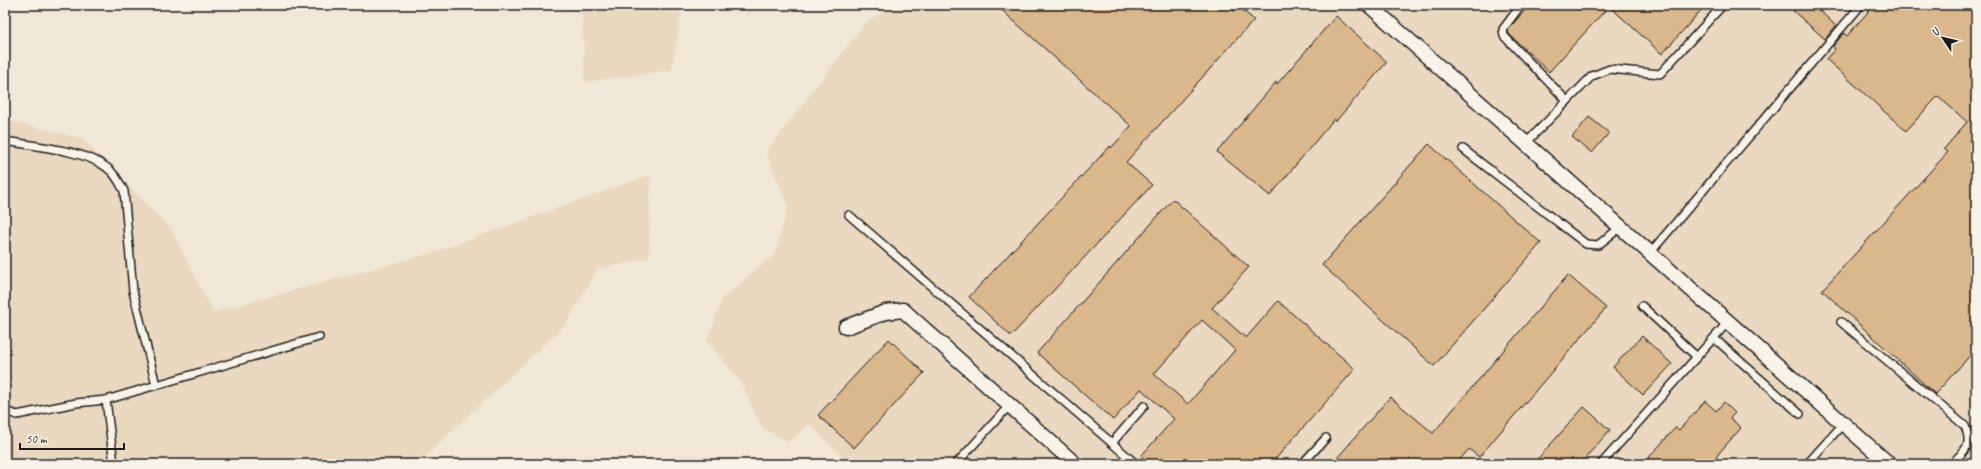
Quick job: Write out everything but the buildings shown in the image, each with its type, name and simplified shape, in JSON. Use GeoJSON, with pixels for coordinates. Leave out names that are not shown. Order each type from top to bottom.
{"type":"FeatureCollection","features":[{"type":"Feature","properties":{"kind":"street"},"geometry":{"type":"LineString","coordinates":[[1369,5],[1889,464]]}},
{"type":"Feature","properties":{"kind":"street"},"geometry":{"type":"LineString","coordinates":[[846,327],[886,312],[903,310],[1075,464]]}},
{"type":"Feature","properties":{"kind":"lane"},"geometry":{"type":"LineString","coordinates":[[1521,5],[1503,29],[1504,36],[1567,101]]}},
{"type":"Feature","properties":{"kind":"lane"},"geometry":{"type":"LineString","coordinates":[[1526,143],[1592,76],[1610,69],[1660,74],[1723,5]]}},
{"type":"Feature","properties":{"kind":"lane"},"geometry":{"type":"LineString","coordinates":[[1650,253],[1861,5]]}},
{"type":"Feature","properties":{"kind":"lane"},"geometry":{"type":"LineString","coordinates":[[5,141],[88,157],[106,167],[117,178],[124,191],[133,291],[156,385]]}},
{"type":"Feature","properties":{"kind":"lane"},"geometry":{"type":"LineString","coordinates":[[1463,149],[1586,244],[1598,245],[1621,227]]}},
{"type":"Feature","properties":{"kind":"lane"},"geometry":{"type":"LineString","coordinates":[[849,215],[1136,464]]}},
{"type":"Feature","properties":{"kind":"lane"},"geometry":{"type":"LineString","coordinates":[[1642,306],[1697,357]]}},
{"type":"Feature","properties":{"kind":"lane"},"geometry":{"type":"LineString","coordinates":[[1601,464],[1728,322]]}},
{"type":"Feature","properties":{"kind":"lane"},"geometry":{"type":"LineString","coordinates":[[1841,322],[1965,426],[1970,438],[1967,448],[1952,464]]}},
{"type":"Feature","properties":{"kind":"lane"},"geometry":{"type":"LineString","coordinates":[[5,411],[17,415],[76,403],[106,400],[319,337]]}},
{"type":"Feature","properties":{"kind":"lane"},"geometry":{"type":"LineString","coordinates":[[1714,338],[1800,414]]}},
{"type":"Feature","properties":{"kind":"lane"},"geometry":{"type":"LineString","coordinates":[[106,400],[114,464]]}},
{"type":"Feature","properties":{"kind":"lane"},"geometry":{"type":"LineString","coordinates":[[956,464],[1009,406]]}},
{"type":"Feature","properties":{"kind":"lane"},"geometry":{"type":"LineString","coordinates":[[1112,443],[1144,406]]}},
{"type":"Feature","properties":{"kind":"lane"},"geometry":{"type":"LineString","coordinates":[[1807,464],[1844,424]]}},
{"type":"Feature","properties":{"kind":"lane"},"geometry":{"type":"LineString","coordinates":[[1302,464],[1326,438]]}},
{"type":"Feature","properties":{"kind":"shaded area"},"geometry":{"type":"Polygon","coordinates":[[[559,5],[682,5],[672,70],[585,82],[582,14],[559,5]]]}},
{"type":"Feature","properties":{"kind":"shaded area"},"geometry":{"type":"Polygon","coordinates":[[[893,5],[1976,5],[1976,464],[849,464],[810,424],[788,442],[762,428],[740,381],[707,341],[723,298],[775,254],[788,206],[766,152],[865,23],[893,5]]]}},
{"type":"Feature","properties":{"kind":"shaded area"},"geometry":{"type":"Polygon","coordinates":[[[5,120],[83,139],[172,230],[213,312],[432,253],[650,175],[649,258],[597,269],[566,324],[417,464],[5,464],[5,120]]]}}]}
